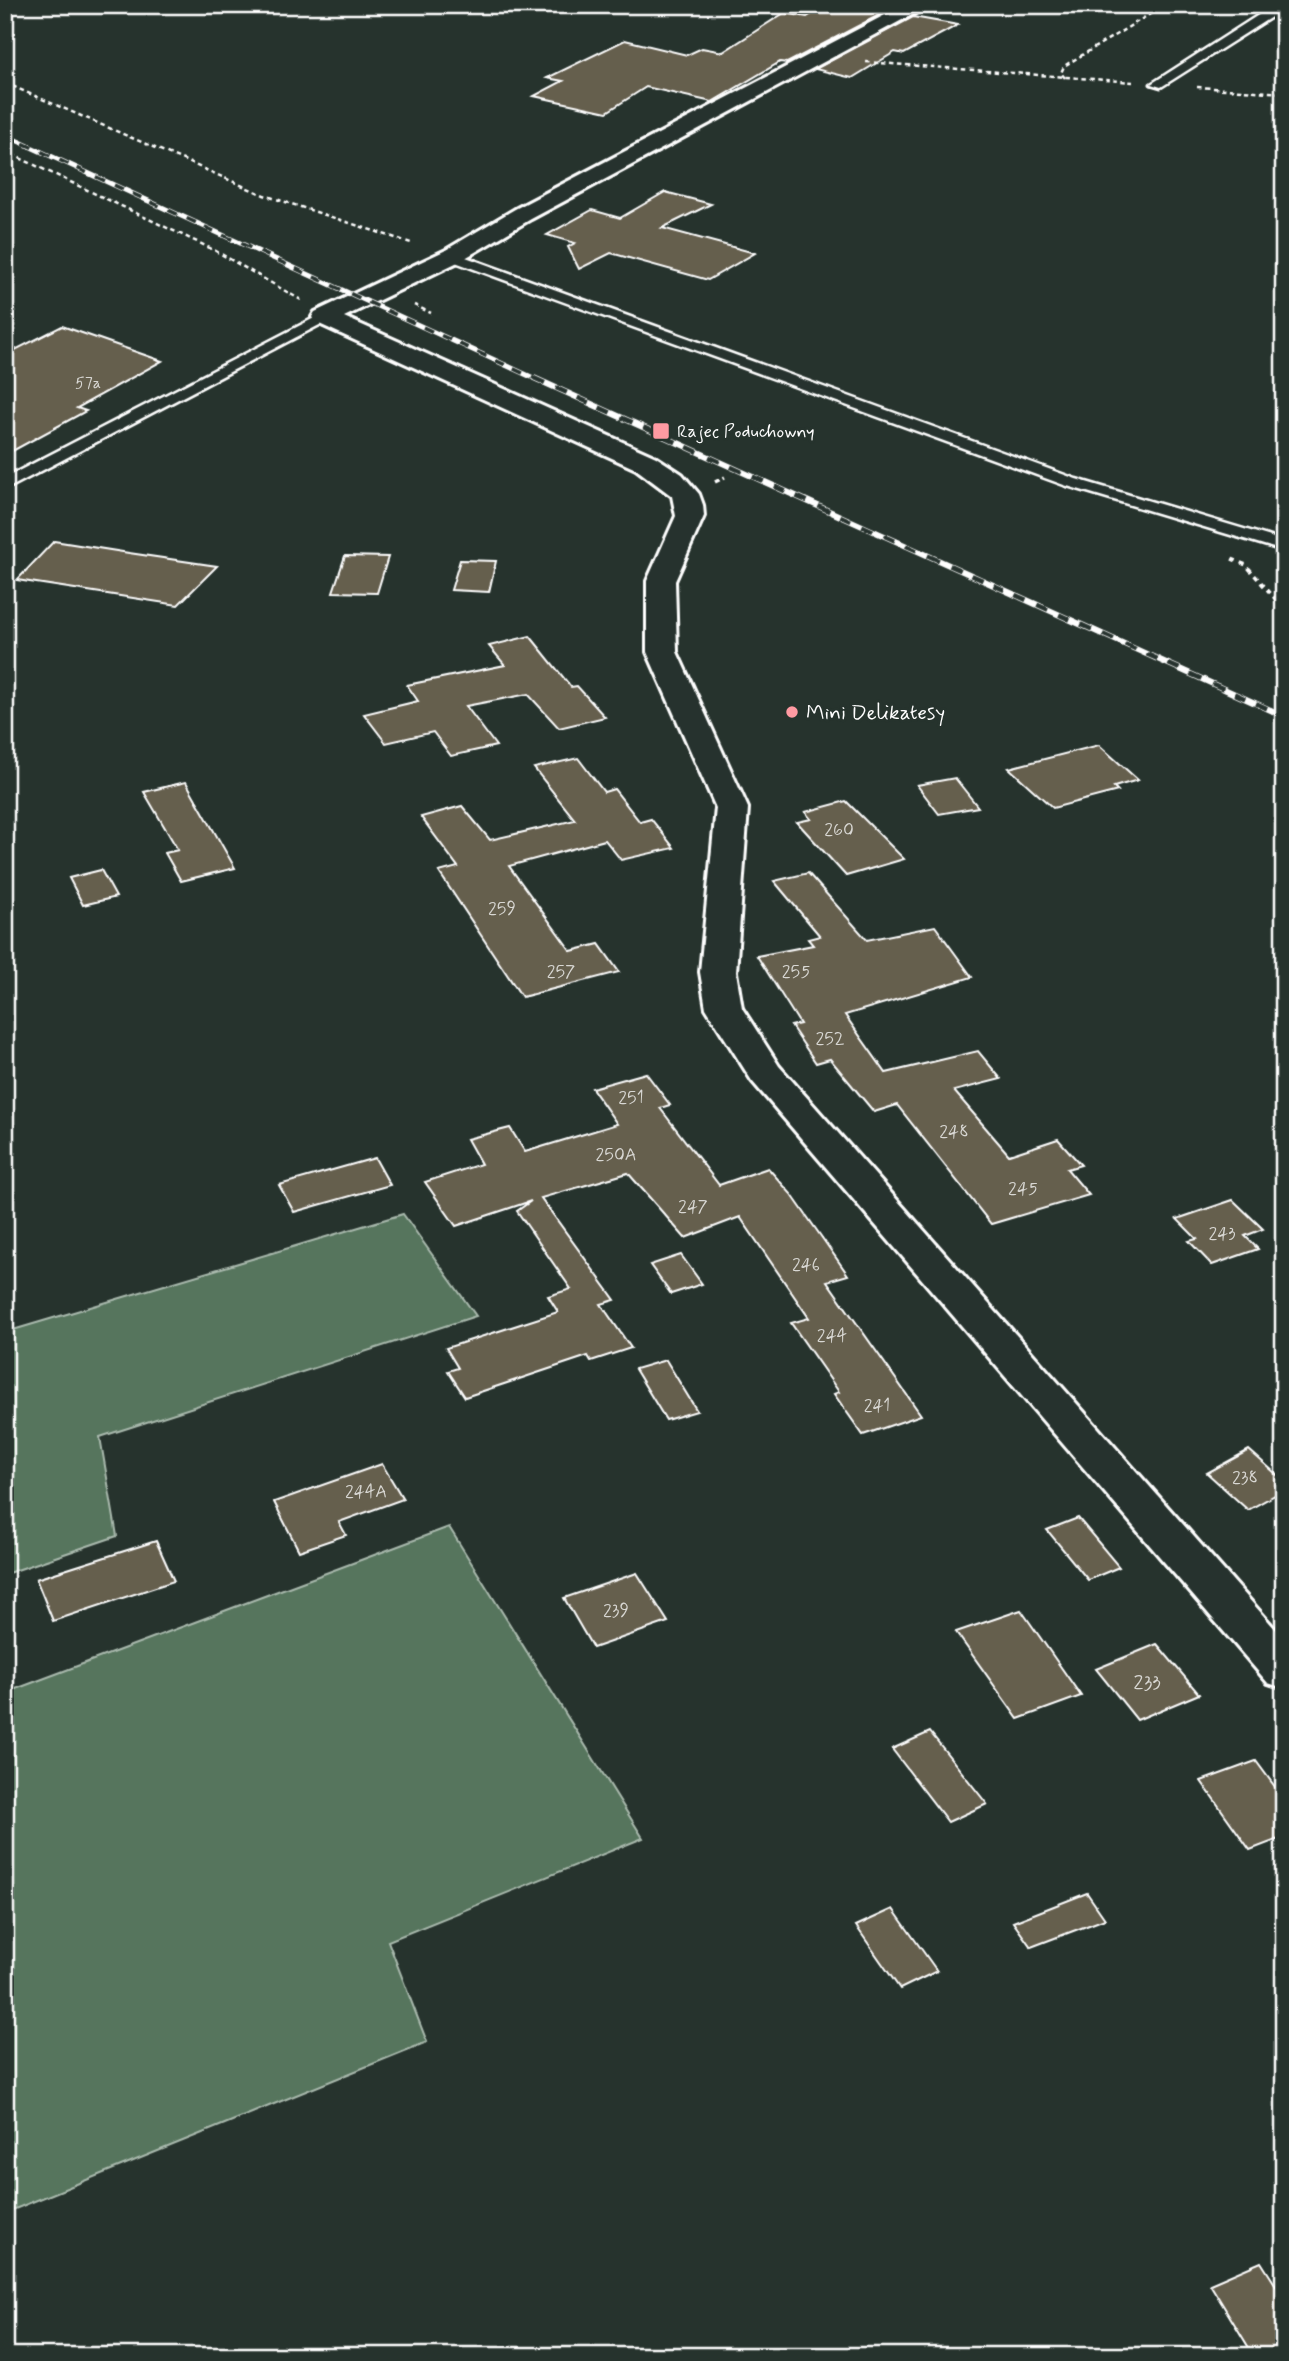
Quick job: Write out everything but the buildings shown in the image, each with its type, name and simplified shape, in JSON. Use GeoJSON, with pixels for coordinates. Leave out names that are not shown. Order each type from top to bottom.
{"type":"FeatureCollection","features":[{"type":"Feature","properties":{"kind":"street"},"geometry":{"type":"LineString","coordinates":[[324,317],[452,256],[523,214],[920,5]]}},
{"type":"Feature","properties":{"kind":"street"},"geometry":{"type":"LineString","coordinates":[[324,317],[646,463],[672,480],[685,494],[690,516],[661,581],[662,652],[732,808],[718,972],[724,1008],[765,1073],[1284,1671]]}},
{"type":"Feature","properties":{"kind":"lane"},"geometry":{"type":"LineString","coordinates":[[1157,83],[1282,5]]}},
{"type":"Feature","properties":{"kind":"lane"},"geometry":{"type":"LineString","coordinates":[[452,256],[1070,482],[1284,546]]}},
{"type":"Feature","properties":{"kind":"lane"},"geometry":{"type":"LineString","coordinates":[[5,485],[324,317]]}},
{"type":"Feature","properties":{"kind":"path"},"geometry":{"type":"LineString","coordinates":[[1065,78],[1061,74],[1071,61],[1165,5]]}},
{"type":"Feature","properties":{"kind":"path"},"geometry":{"type":"LineString","coordinates":[[820,58],[1284,93]]}},
{"type":"Feature","properties":{"kind":"path"},"geometry":{"type":"LineString","coordinates":[[5,83],[264,195],[452,256]]}},
{"type":"Feature","properties":{"kind":"path"},"geometry":{"type":"LineString","coordinates":[[5,150],[214,250],[296,296],[324,317]]}},
{"type":"Feature","properties":{"kind":"green space"},"geometry":{"type":"Polygon","coordinates":[[[403,1214],[476,1316],[100,1437],[117,1536],[5,1574],[5,1313],[13,1330],[403,1214]]]}},
{"type":"Feature","properties":{"kind":"green space"},"geometry":{"type":"Polygon","coordinates":[[[449,1527],[643,1838],[388,1941],[427,2042],[5,2213],[5,1693],[449,1527]]]}},
{"type":"Feature","properties":{"kind":"railway"},"geometry":{"type":"LineString","coordinates":[[5,135],[538,380]]}},
{"type":"Feature","properties":{"kind":"railway"},"geometry":{"type":"LineString","coordinates":[[534,378],[1284,716]]}},
{"type":"Feature","properties":{"kind":"place","name":"Rajec Poduchowny"},"geometry":{"type":"Point","coordinates":[661,431]}},
{"type":"Feature","properties":{"kind":"place","name":"Mini Delikatesy"},"geometry":{"type":"Point","coordinates":[792,712]}}]}
